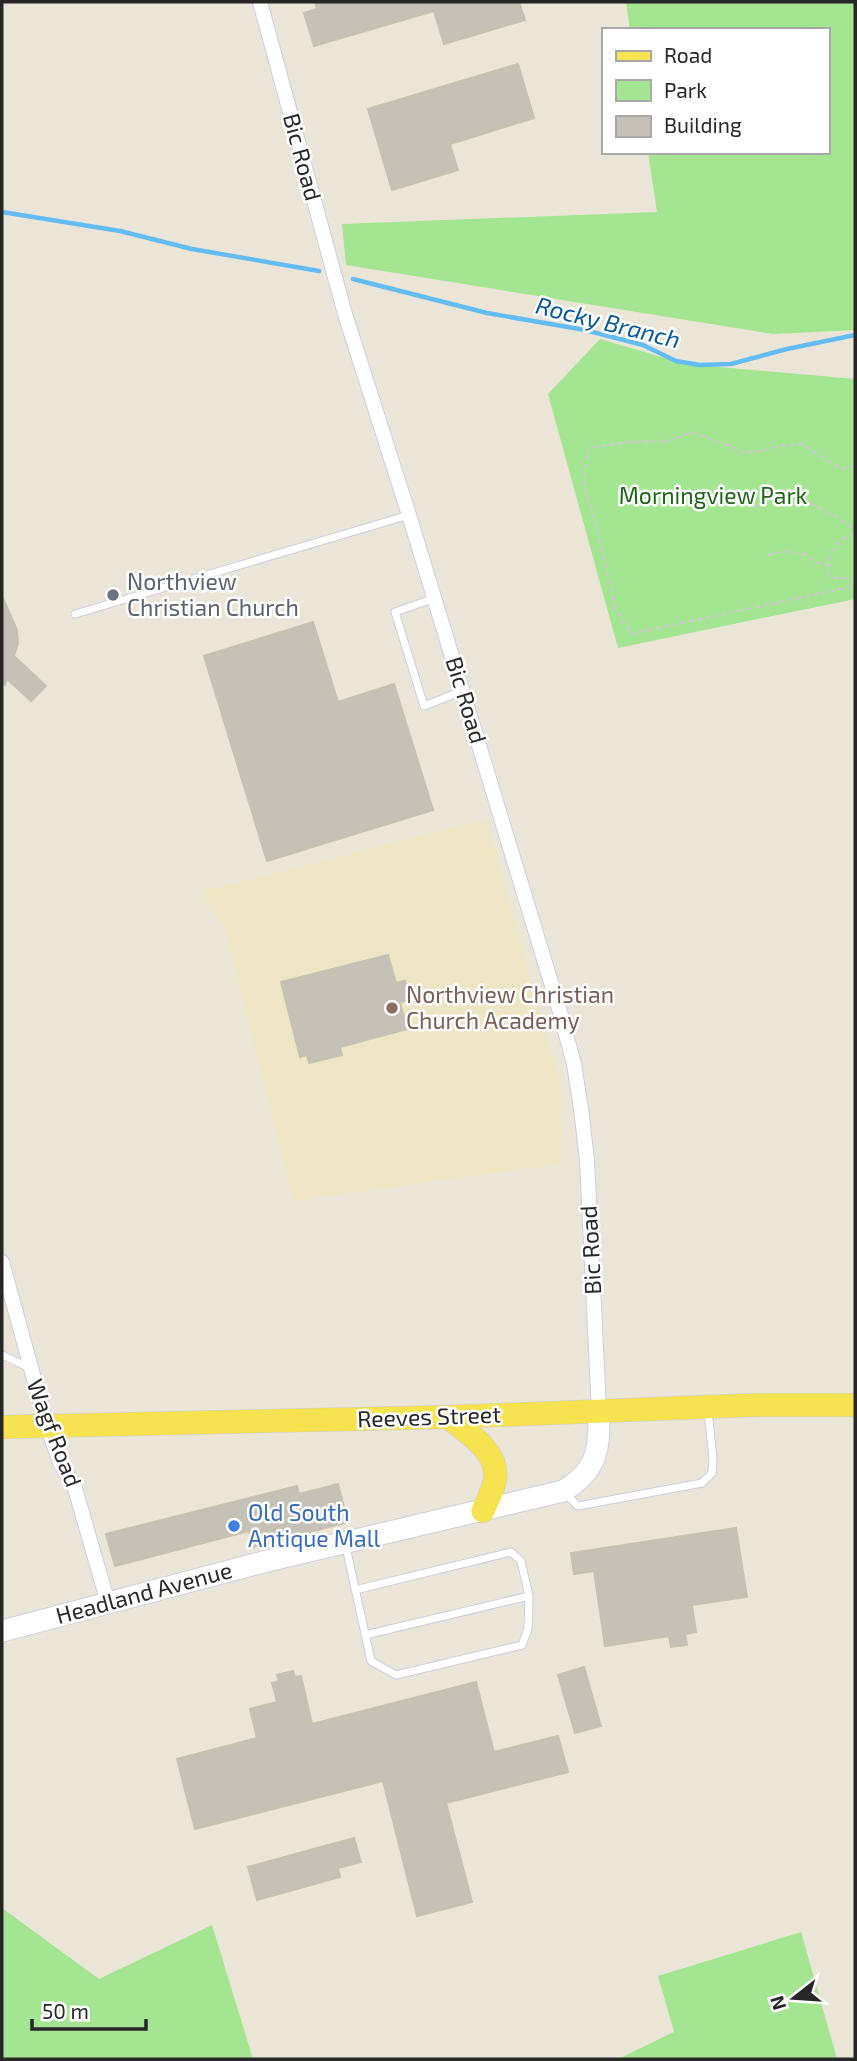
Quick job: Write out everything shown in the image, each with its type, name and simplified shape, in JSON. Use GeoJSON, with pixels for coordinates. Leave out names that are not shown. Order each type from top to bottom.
{"type":"FeatureCollection","features":[{"type":"Feature","properties":{"kind":"main road","name":"Reeves Street"},"geometry":{"type":"LineString","coordinates":[[2,1427],[855,1405]]}},
{"type":"Feature","properties":{"kind":"main road","name":"Headland Avenue"},"geometry":{"type":"LineString","coordinates":[[2,1631],[345,1542],[563,1491],[582,1478],[594,1459],[599,1445],[599,1411]]}},
{"type":"Feature","properties":{"kind":"main road"},"geometry":{"type":"LineString","coordinates":[[448,1417],[485,1448],[491,1457],[495,1479],[483,1511]]}},
{"type":"Feature","properties":{"kind":"street","name":"Bic Road"},"geometry":{"type":"LineString","coordinates":[[260,2],[345,314],[435,598],[574,1064],[587,1160],[599,1411]]}},
{"type":"Feature","properties":{"kind":"street","name":"Wagf Road"},"geometry":{"type":"LineString","coordinates":[[2,1262],[5,1287],[47,1426],[61,1465],[74,1485],[84,1514],[108,1603]]}},
{"type":"Feature","properties":{"kind":"lane"},"geometry":{"type":"LineString","coordinates":[[75,614],[409,514]]}},
{"type":"Feature","properties":{"kind":"lane"},"geometry":{"type":"LineString","coordinates":[[435,598],[394,612],[424,706],[463,690]]}},
{"type":"Feature","properties":{"kind":"lane"},"geometry":{"type":"LineString","coordinates":[[2,1355],[30,1368]]}},
{"type":"Feature","properties":{"kind":"lane"},"geometry":{"type":"LineString","coordinates":[[563,1491],[578,1506],[702,1483],[712,1473],[708,1407]]}},
{"type":"Feature","properties":{"kind":"lane"},"geometry":{"type":"LineString","coordinates":[[345,1542],[355,1590],[371,1661],[396,1675],[523,1645],[528,1629],[529,1596],[521,1561],[511,1552],[355,1590]]}},
{"type":"Feature","properties":{"kind":"lane"},"geometry":{"type":"LineString","coordinates":[[365,1635],[529,1596]]}},
{"type":"Feature","properties":{"kind":"path"},"geometry":{"type":"LineString","coordinates":[[855,466],[841,469],[802,444],[747,453],[692,432],[669,441],[626,442],[588,449],[584,485],[615,606],[630,634],[855,584]]}},
{"type":"Feature","properties":{"kind":"path"},"geometry":{"type":"LineString","coordinates":[[753,507],[767,502],[776,492],[789,489],[796,496],[828,510],[848,523],[855,533],[834,545],[829,565],[830,577],[847,578],[855,584]]}},
{"type":"Feature","properties":{"kind":"path"},"geometry":{"type":"LineString","coordinates":[[768,555],[786,551],[806,555],[814,562],[829,565]]}},
{"type":"Feature","properties":{"kind":"shaded area","name":"Northview Christian Church Academy"},"geometry":{"type":"Polygon","coordinates":[[[486,819],[562,1089],[561,1164],[293,1201],[224,926],[199,892],[486,819]]]}},
{"type":"Feature","properties":{"kind":"green space"},"geometry":{"type":"Polygon","coordinates":[[[626,2],[855,2],[855,330],[773,334],[346,265],[342,224],[657,212],[648,154],[829,154],[829,28],[630,28],[626,2]]]}},
{"type":"Feature","properties":{"kind":"green space","name":"Morningview Park"},"geometry":{"type":"Polygon","coordinates":[[[600,339],[686,364],[855,379],[855,599],[618,648],[548,394],[600,339]]]}},
{"type":"Feature","properties":{"kind":"green space"},"geometry":{"type":"Polygon","coordinates":[[[2,1908],[99,1979],[212,1925],[253,2059],[2,2059],[2,1908]]]}},
{"type":"Feature","properties":{"kind":"green space"},"geometry":{"type":"Polygon","coordinates":[[[801,1932],[837,2059],[618,2059],[674,2032],[658,1976],[801,1932]]]}},
{"type":"Feature","properties":{"kind":"building"},"geometry":{"type":"Polygon","coordinates":[[[315,2],[519,2],[525,20],[444,44],[434,11],[314,46],[304,13],[317,9],[315,2]]]}},
{"type":"Feature","properties":{"kind":"building"},"geometry":{"type":"Polygon","coordinates":[[[518,64],[534,118],[450,144],[458,170],[392,190],[368,109],[518,64]]]}},
{"type":"Feature","properties":{"kind":"building"},"geometry":{"type":"Polygon","coordinates":[[[2,596],[17,630],[18,643],[14,656],[46,686],[31,701],[7,679],[5,685],[2,685],[2,596]]]}},
{"type":"Feature","properties":{"kind":"building"},"geometry":{"type":"Polygon","coordinates":[[[313,622],[338,702],[394,684],[433,810],[267,861],[204,656],[313,622]]]}},
{"type":"Feature","properties":{"kind":"building"},"geometry":{"type":"Polygon","coordinates":[[[388,955],[396,983],[405,981],[410,1000],[400,1002],[407,1029],[340,1047],[342,1055],[309,1063],[307,1055],[300,1057],[281,982],[388,955]]]}},
{"type":"Feature","properties":{"kind":"building","name":"Old South Antique Mall"},"geometry":{"type":"Polygon","coordinates":[[[338,1484],[348,1522],[253,1547],[249,1531],[115,1566],[106,1534],[297,1486],[299,1494],[338,1484]]]}},
{"type":"Feature","properties":{"kind":"building"},"geometry":{"type":"Polygon","coordinates":[[[736,1528],[747,1597],[692,1605],[696,1632],[685,1634],[687,1645],[671,1647],[669,1636],[605,1646],[594,1571],[574,1574],[571,1553],[736,1528]]]}},
{"type":"Feature","properties":{"kind":"building"},"geometry":{"type":"Polygon","coordinates":[[[584,1667],[601,1726],[575,1733],[558,1675],[584,1667]]]}},
{"type":"Feature","properties":{"kind":"building"},"geometry":{"type":"Polygon","coordinates":[[[293,1671],[295,1677],[301,1676],[312,1724],[476,1682],[494,1752],[558,1736],[568,1772],[446,1803],[472,1902],[417,1916],[383,1781],[195,1829],[177,1759],[257,1738],[250,1709],[277,1702],[272,1683],[279,1681],[277,1675],[293,1671]]]}},
{"type":"Feature","properties":{"kind":"building"},"geometry":{"type":"Polygon","coordinates":[[[354,1838],[361,1862],[338,1868],[340,1877],[257,1900],[248,1867],[354,1838]]]}},
{"type":"Feature","properties":{"kind":"waterway","name":"Rocky Branch"},"geometry":{"type":"LineString","coordinates":[[2,212],[120,231],[192,249],[319,271]]}},
{"type":"Feature","properties":{"kind":"waterway","name":"Rocky Branch"},"geometry":{"type":"LineString","coordinates":[[353,279],[487,313],[585,330],[643,345],[676,361],[700,365],[731,364],[855,335]]}},
{"type":"Feature","properties":{"kind":"place","name":"Northview Christian Church"},"geometry":{"type":"Point","coordinates":[113,595]}},
{"type":"Feature","properties":{"kind":"place","name":"Northview Christian Church Academy"},"geometry":{"type":"Point","coordinates":[392,1008]}},
{"type":"Feature","properties":{"kind":"place","name":"Old South Antique Mall"},"geometry":{"type":"Point","coordinates":[234,1526]}}]}
